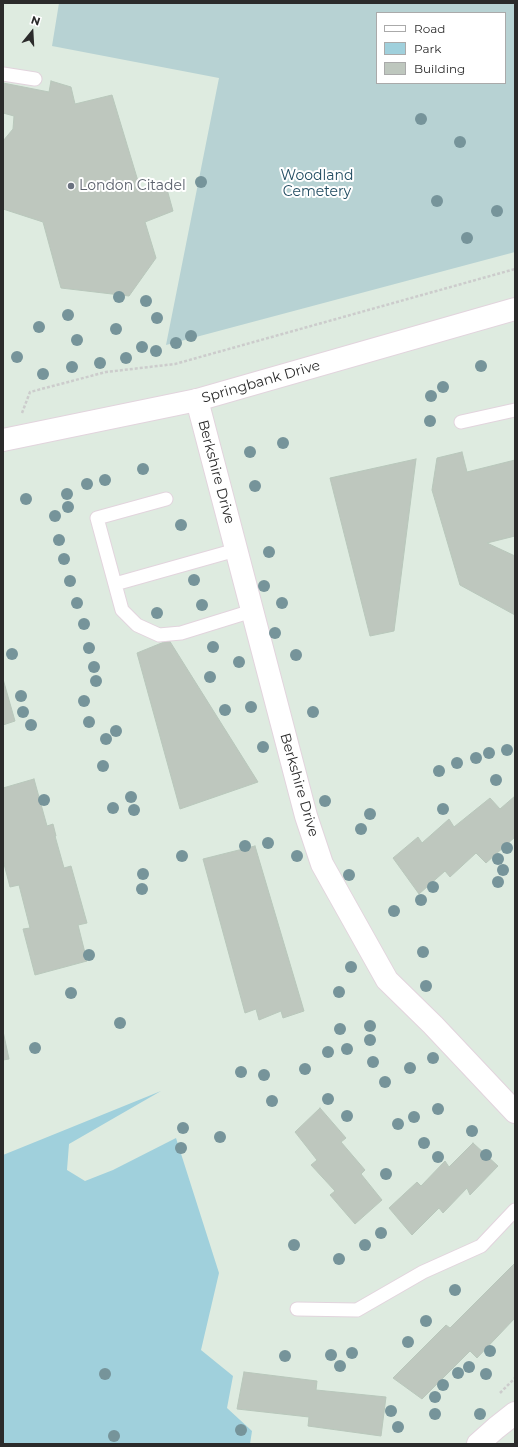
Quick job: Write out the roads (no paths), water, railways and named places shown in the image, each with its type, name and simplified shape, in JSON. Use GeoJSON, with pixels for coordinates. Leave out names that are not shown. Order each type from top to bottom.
{"type":"FeatureCollection","features":[{"type":"Feature","properties":{"kind":"street","name":"Springbank Drive"},"geometry":{"type":"LineString","coordinates":[[8,439],[197,400],[515,309]]}},
{"type":"Feature","properties":{"kind":"street","name":"Berkshire Drive"},"geometry":{"type":"LineString","coordinates":[[197,400],[306,816],[322,864],[387,980],[433,1025],[515,1112]]}},
{"type":"Feature","properties":{"kind":"street"},"geometry":{"type":"LineString","coordinates":[[478,1444],[515,1413]]}},
{"type":"Feature","properties":{"kind":"lane"},"geometry":{"type":"LineString","coordinates":[[3,74],[35,79]]}},
{"type":"Feature","properties":{"kind":"lane"},"geometry":{"type":"LineString","coordinates":[[461,422],[515,410]]}},
{"type":"Feature","properties":{"kind":"lane"},"geometry":{"type":"LineString","coordinates":[[166,499],[97,518],[122,610],[137,625],[159,635],[181,633],[252,611]]}},
{"type":"Feature","properties":{"kind":"lane"},"geometry":{"type":"LineString","coordinates":[[115,584],[236,550]]}},
{"type":"Feature","properties":{"kind":"lane"},"geometry":{"type":"LineString","coordinates":[[297,1309],[358,1310],[423,1272],[481,1246],[515,1210]]}},
{"type":"Feature","properties":{"kind":"place","name":"London Citadel"},"geometry":{"type":"Point","coordinates":[71,186]}},
{"type":"Feature","properties":{"kind":"park label","name":"Woodland Cemetery"},"geometry":{"type":"Point","coordinates":[317,184]}}]}
